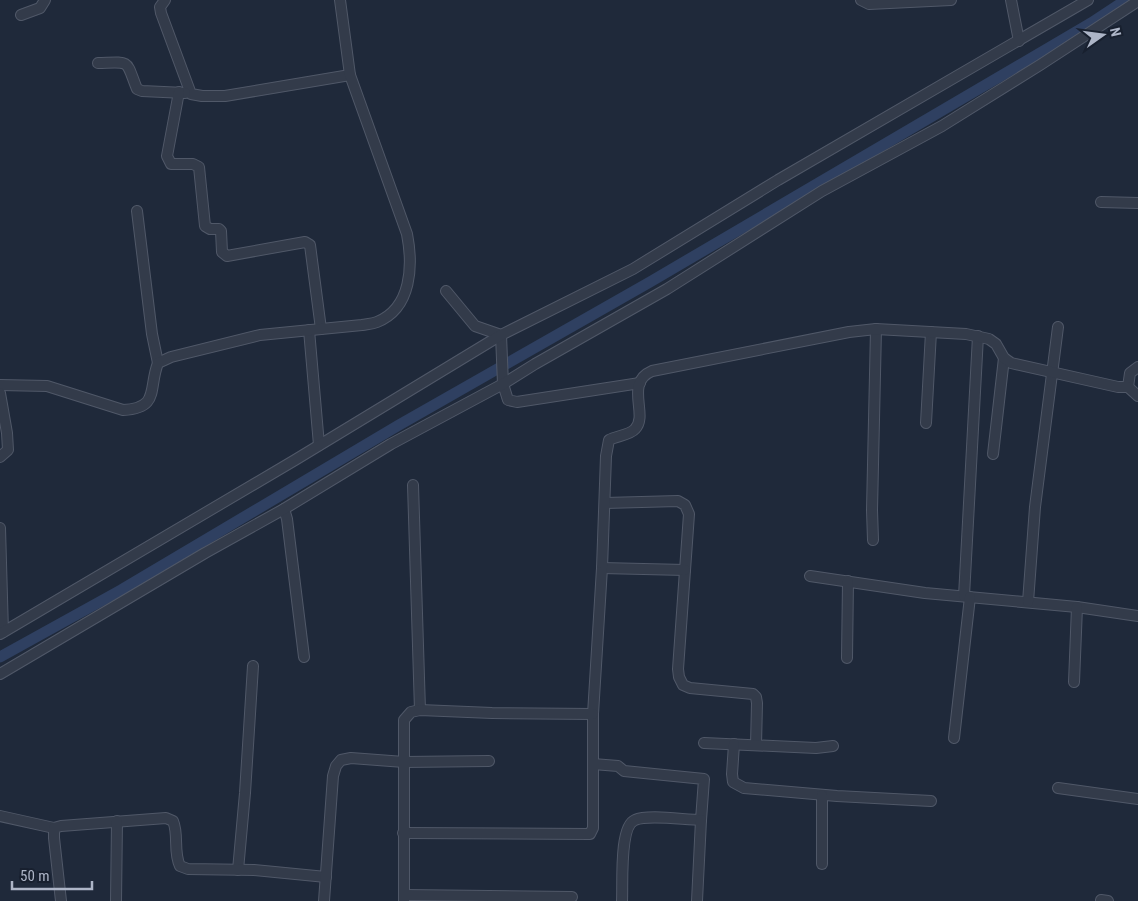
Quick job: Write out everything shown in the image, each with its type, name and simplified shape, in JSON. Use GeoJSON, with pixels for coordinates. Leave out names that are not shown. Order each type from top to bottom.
{"type":"FeatureCollection","features":[{"type":"Feature","properties":{"kind":"street"},"geometry":{"type":"LineString","coordinates":[[21,15],[40,8],[46,0]]}},
{"type":"Feature","properties":{"kind":"street"},"geometry":{"type":"LineString","coordinates":[[165,0],[160,7],[160,13],[191,94]]}},
{"type":"Feature","properties":{"kind":"street"},"geometry":{"type":"LineString","coordinates":[[158,363],[171,357],[260,335],[362,326],[378,322],[395,309],[405,294],[410,277],[411,254],[407,234],[350,75],[340,0]]}},
{"type":"Feature","properties":{"kind":"street"},"geometry":{"type":"LineString","coordinates":[[861,0],[869,4],[951,0]]}},
{"type":"Feature","properties":{"kind":"street"},"geometry":{"type":"LineString","coordinates":[[1011,0],[1019,41]]}},
{"type":"Feature","properties":{"kind":"street"},"geometry":{"type":"LineString","coordinates":[[1,633],[501,339],[633,269],[778,180],[1088,0]]}},
{"type":"Feature","properties":{"kind":"street"},"geometry":{"type":"LineString","coordinates":[[0,674],[503,379],[535,364],[667,289],[822,190],[942,126],[1040,66],[1138,1]]}},
{"type":"Feature","properties":{"kind":"street"},"geometry":{"type":"LineString","coordinates":[[98,63],[123,62],[131,70],[137,89],[142,91],[180,92],[202,96],[225,96],[350,75]]}},
{"type":"Feature","properties":{"kind":"street"},"geometry":{"type":"LineString","coordinates":[[180,92],[167,156],[171,164],[193,164],[199,167],[204,226],[221,231],[222,252],[227,256],[305,242],[310,245],[322,329]]}},
{"type":"Feature","properties":{"kind":"street"},"geometry":{"type":"LineString","coordinates":[[1101,202],[1138,203]]}},
{"type":"Feature","properties":{"kind":"street"},"geometry":{"type":"LineString","coordinates":[[0,385],[47,386],[122,410],[135,410],[147,404],[152,394],[154,373],[158,363],[152,334],[137,211]]}},
{"type":"Feature","properties":{"kind":"street"},"geometry":{"type":"LineString","coordinates":[[446,291],[475,326],[501,339]]}},
{"type":"Feature","properties":{"kind":"street"},"geometry":{"type":"LineString","coordinates":[[1028,602],[1035,507],[1058,327]]}},
{"type":"Feature","properties":{"kind":"street"},"geometry":{"type":"LineString","coordinates":[[873,540],[876,329]]}},
{"type":"Feature","properties":{"kind":"street"},"geometry":{"type":"LineString","coordinates":[[403,833],[590,834],[593,828],[593,714],[602,568],[606,456],[609,440],[634,430],[638,425],[640,383],[645,374],[652,371],[849,332],[876,329],[978,336],[989,339],[996,344],[1004,358],[1011,363],[1118,387],[1128,387],[1138,396]]}},
{"type":"Feature","properties":{"kind":"street"},"geometry":{"type":"LineString","coordinates":[[309,330],[319,445]]}},
{"type":"Feature","properties":{"kind":"street"},"geometry":{"type":"LineString","coordinates":[[926,422],[931,332]]}},
{"type":"Feature","properties":{"kind":"street"},"geometry":{"type":"LineString","coordinates":[[954,738],[967,596],[978,336]]}},
{"type":"Feature","properties":{"kind":"street"},"geometry":{"type":"LineString","coordinates":[[501,339],[503,379],[508,400],[517,402],[640,383]]}},
{"type":"Feature","properties":{"kind":"street"},"geometry":{"type":"LineString","coordinates":[[993,454],[1004,358]]}},
{"type":"Feature","properties":{"kind":"street"},"geometry":{"type":"LineString","coordinates":[[1128,387],[1130,373],[1138,367]]}},
{"type":"Feature","properties":{"kind":"street"},"geometry":{"type":"LineString","coordinates":[[0,393],[8,441],[8,450],[0,457]]}},
{"type":"Feature","properties":{"kind":"street"},"geometry":{"type":"LineString","coordinates":[[413,485],[420,710]]}},
{"type":"Feature","properties":{"kind":"street"},"geometry":{"type":"LineString","coordinates":[[605,503],[678,501],[686,505],[689,514],[679,677],[683,685],[690,688],[754,694],[757,703],[756,745]]}},
{"type":"Feature","properties":{"kind":"street"},"geometry":{"type":"LineString","coordinates":[[284,509],[304,657]]}},
{"type":"Feature","properties":{"kind":"street"},"geometry":{"type":"LineString","coordinates":[[0,528],[1,633]]}},
{"type":"Feature","properties":{"kind":"street"},"geometry":{"type":"LineString","coordinates":[[602,568],[685,570]]}},
{"type":"Feature","properties":{"kind":"street"},"geometry":{"type":"LineString","coordinates":[[810,576],[925,593],[1077,607],[1138,616]]}},
{"type":"Feature","properties":{"kind":"street"},"geometry":{"type":"LineString","coordinates":[[848,581],[848,658]]}},
{"type":"Feature","properties":{"kind":"street"},"geometry":{"type":"LineString","coordinates":[[1074,682],[1077,607]]}},
{"type":"Feature","properties":{"kind":"street"},"geometry":{"type":"LineString","coordinates":[[238,870],[253,666]]}},
{"type":"Feature","properties":{"kind":"street"},"geometry":{"type":"LineString","coordinates":[[572,897],[404,898],[404,720],[411,712],[420,710],[593,714]]}},
{"type":"Feature","properties":{"kind":"street"},"geometry":{"type":"LineString","coordinates":[[704,743],[816,748],[832,746]]}},
{"type":"Feature","properties":{"kind":"street"},"geometry":{"type":"LineString","coordinates":[[734,744],[733,782],[744,788],[822,795],[931,801]]}},
{"type":"Feature","properties":{"kind":"street"},"geometry":{"type":"LineString","coordinates":[[324,901],[333,776],[340,760],[351,758],[404,762],[489,761]]}},
{"type":"Feature","properties":{"kind":"street"},"geometry":{"type":"LineString","coordinates":[[593,764],[618,766],[624,771],[704,779],[697,901]]}},
{"type":"Feature","properties":{"kind":"street"},"geometry":{"type":"LineString","coordinates":[[1058,788],[1138,799]]}},
{"type":"Feature","properties":{"kind":"street"},"geometry":{"type":"LineString","coordinates":[[822,795],[822,864]]}},
{"type":"Feature","properties":{"kind":"street"},"geometry":{"type":"LineString","coordinates":[[0,816],[54,828],[166,818],[173,821],[176,828],[176,858],[180,866],[188,869],[238,870],[326,877]]}},
{"type":"Feature","properties":{"kind":"street"},"geometry":{"type":"LineString","coordinates":[[622,901],[624,837],[632,821],[654,818],[701,820]]}},
{"type":"Feature","properties":{"kind":"street"},"geometry":{"type":"LineString","coordinates":[[116,901],[117,821]]}},
{"type":"Feature","properties":{"kind":"street"},"geometry":{"type":"LineString","coordinates":[[54,828],[61,901]]}},
{"type":"Feature","properties":{"kind":"waterway"},"geometry":{"type":"LineString","coordinates":[[0,657],[121,590],[399,425],[650,282],[1091,23],[1126,0]]}}]}
